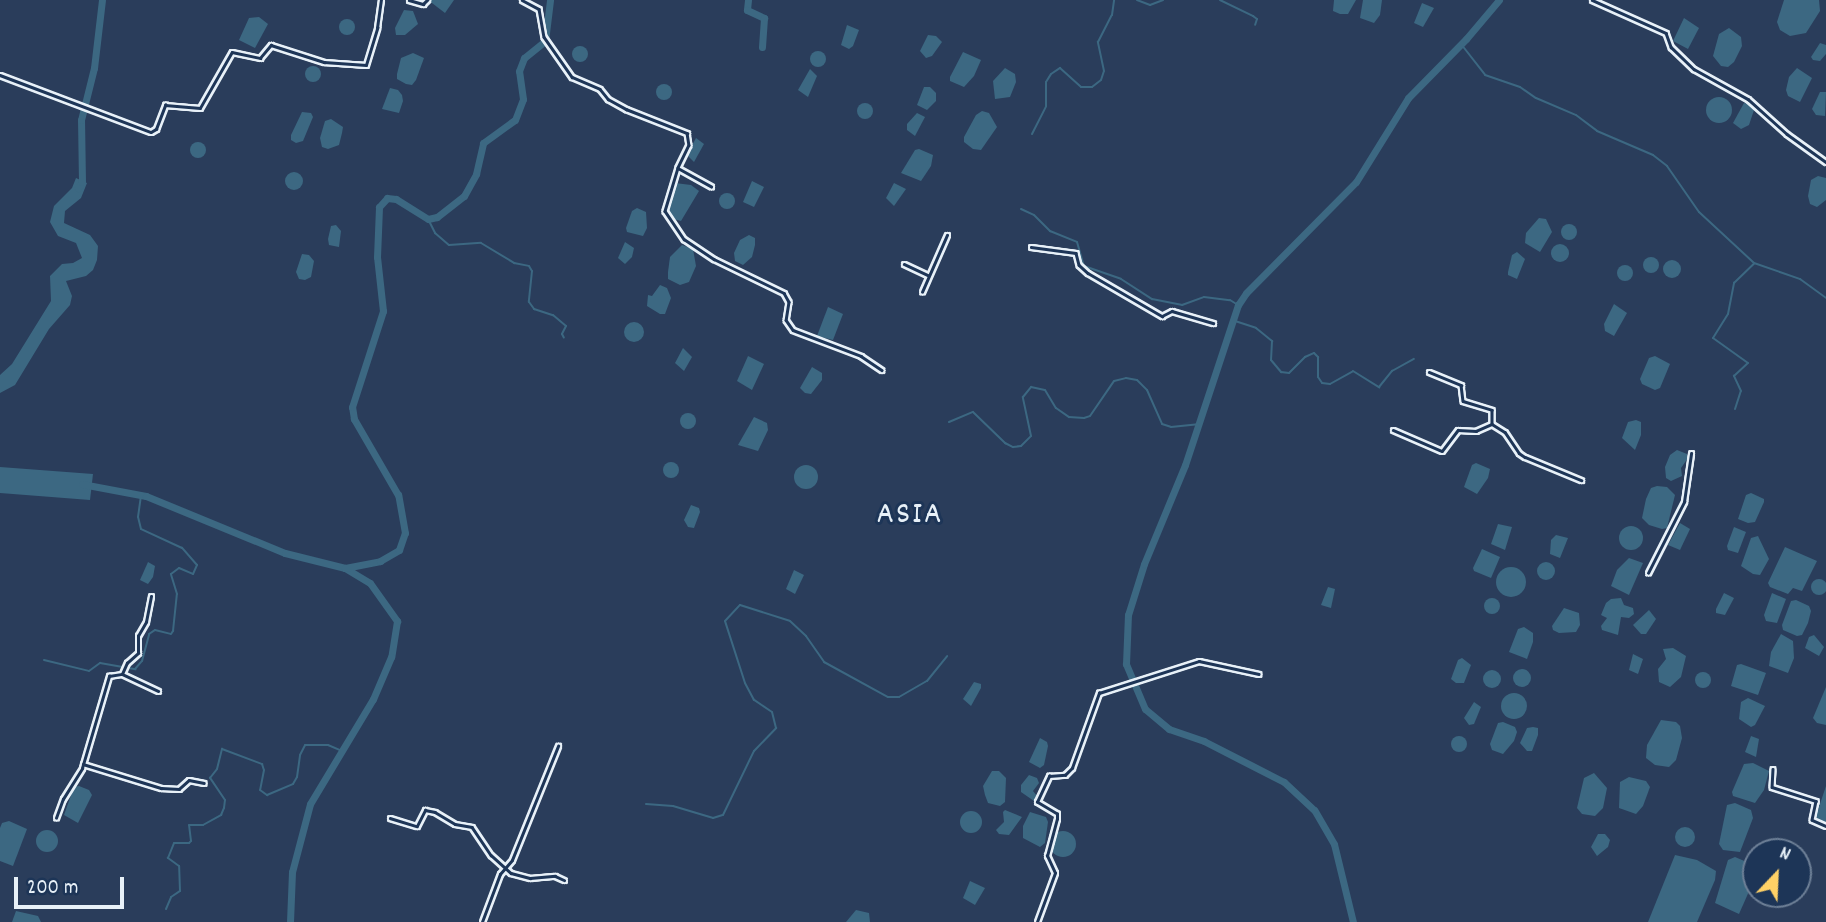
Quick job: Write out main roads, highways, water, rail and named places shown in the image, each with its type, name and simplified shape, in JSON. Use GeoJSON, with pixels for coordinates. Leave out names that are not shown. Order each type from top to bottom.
{"type":"FeatureCollection","features":[{"type":"Feature","properties":{"kind":"water"},"geometry":{"type":"Polygon","coordinates":[[[428,0],[454,0],[445,13],[428,0]]]}},
{"type":"Feature","properties":{"kind":"water"},"geometry":{"type":"Polygon","coordinates":[[[1334,0],[1356,0],[1348,14],[1340,14],[1333,11],[1334,0]]]}},
{"type":"Feature","properties":{"kind":"water"},"geometry":{"type":"Polygon","coordinates":[[[1363,0],[1382,0],[1380,15],[1374,23],[1360,18],[1363,0]]]}},
{"type":"Feature","properties":{"kind":"water"},"geometry":{"type":"Polygon","coordinates":[[[1784,0],[1819,0],[1820,11],[1806,33],[1790,36],[1780,30],[1777,22],[1784,0]]]}},
{"type":"Feature","properties":{"kind":"water"},"geometry":{"type":"Polygon","coordinates":[[[1422,3],[1434,8],[1423,27],[1414,23],[1422,3]]]}},
{"type":"Feature","properties":{"kind":"water"},"geometry":{"type":"Polygon","coordinates":[[[404,10],[413,11],[418,24],[405,35],[396,35],[395,28],[404,10]]]}},
{"type":"Feature","properties":{"kind":"water"},"geometry":{"type":"Polygon","coordinates":[[[259,17],[268,24],[255,48],[239,40],[249,18],[259,17]]]}},
{"type":"Feature","properties":{"kind":"water"},"geometry":{"type":"Polygon","coordinates":[[[1684,18],[1699,28],[1688,49],[1673,41],[1684,18]]]}},
{"type":"Feature","properties":{"kind":"water"},"geometry":{"type":"Polygon","coordinates":[[[344,19],[350,19],[355,27],[353,33],[344,35],[339,30],[339,24],[344,19]]]}},
{"type":"Feature","properties":{"kind":"water"},"geometry":{"type":"Polygon","coordinates":[[[847,25],[859,30],[853,46],[849,49],[841,45],[847,25]]]}},
{"type":"Feature","properties":{"kind":"water"},"geometry":{"type":"Polygon","coordinates":[[[1729,28],[1741,37],[1742,46],[1734,62],[1728,67],[1721,66],[1713,56],[1719,34],[1729,28]]]}},
{"type":"Feature","properties":{"kind":"water"},"geometry":{"type":"Polygon","coordinates":[[[928,35],[936,36],[942,42],[932,56],[926,58],[920,51],[928,35]]]}},
{"type":"Feature","properties":{"kind":"water"},"geometry":{"type":"Polygon","coordinates":[[[1820,43],[1826,45],[1826,54],[1820,61],[1813,60],[1811,57],[1820,43]]]}},
{"type":"Feature","properties":{"kind":"water"},"geometry":{"type":"Polygon","coordinates":[[[580,46],[586,48],[586,60],[580,62],[574,60],[572,54],[574,48],[580,46]]]}},
{"type":"Feature","properties":{"kind":"water"},"geometry":{"type":"Polygon","coordinates":[[[818,51],[824,53],[824,65],[818,67],[812,65],[810,59],[812,53],[818,51]]]}},
{"type":"Feature","properties":{"kind":"water"},"geometry":{"type":"Polygon","coordinates":[[[963,52],[981,60],[974,76],[964,87],[950,81],[963,52]]]}},
{"type":"Feature","properties":{"kind":"water"},"geometry":{"type":"Polygon","coordinates":[[[413,53],[424,58],[412,85],[397,79],[397,74],[401,58],[413,53]]]}},
{"type":"Feature","properties":{"kind":"water"},"geometry":{"type":"Polygon","coordinates":[[[313,66],[321,74],[313,82],[305,74],[313,66]]]}},
{"type":"Feature","properties":{"kind":"water"},"geometry":{"type":"Polygon","coordinates":[[[1005,68],[1015,74],[1016,82],[1010,97],[995,99],[993,81],[1005,68]]]}},
{"type":"Feature","properties":{"kind":"water"},"geometry":{"type":"Polygon","coordinates":[[[1797,68],[1812,78],[1800,102],[1788,96],[1786,90],[1789,77],[1797,68]]]}},
{"type":"Feature","properties":{"kind":"water"},"geometry":{"type":"Polygon","coordinates":[[[810,69],[817,76],[808,97],[798,90],[810,69]]]}},
{"type":"Feature","properties":{"kind":"water"},"geometry":{"type":"Polygon","coordinates":[[[661,84],[667,84],[672,92],[670,98],[661,100],[656,95],[656,89],[661,84]]]}},
{"type":"Feature","properties":{"kind":"water"},"geometry":{"type":"Polygon","coordinates":[[[924,87],[930,87],[936,93],[936,101],[927,110],[917,105],[924,87]]]}},
{"type":"Feature","properties":{"kind":"water"},"geometry":{"type":"Polygon","coordinates":[[[390,88],[398,90],[402,95],[399,113],[382,109],[390,88]]]}},
{"type":"Feature","properties":{"kind":"water"},"geometry":{"type":"Polygon","coordinates":[[[1820,92],[1826,92],[1825,116],[1816,115],[1812,109],[1820,92]]]}},
{"type":"Feature","properties":{"kind":"water"},"geometry":{"type":"Polygon","coordinates":[[[1719,97],[1728,101],[1732,110],[1728,119],[1719,123],[1710,119],[1706,110],[1710,101],[1719,97]]]}},
{"type":"Feature","properties":{"kind":"water"},"geometry":{"type":"Polygon","coordinates":[[[865,103],[871,105],[871,117],[865,119],[859,117],[857,111],[859,105],[865,103]]]}},
{"type":"Feature","properties":{"kind":"water"},"geometry":{"type":"Polygon","coordinates":[[[1744,103],[1750,104],[1754,110],[1749,125],[1741,129],[1733,123],[1744,103]]]}},
{"type":"Feature","properties":{"kind":"water"},"geometry":{"type":"Polygon","coordinates":[[[982,111],[989,113],[997,127],[981,150],[973,149],[964,142],[964,137],[976,115],[982,111]]]}},
{"type":"Feature","properties":{"kind":"water"},"geometry":{"type":"Polygon","coordinates":[[[302,112],[311,113],[313,117],[303,141],[296,143],[291,140],[291,135],[302,112]]]}},
{"type":"Feature","properties":{"kind":"water"},"geometry":{"type":"Polygon","coordinates":[[[917,113],[925,117],[915,136],[907,130],[907,124],[917,113]]]}},
{"type":"Feature","properties":{"kind":"water"},"geometry":{"type":"Polygon","coordinates":[[[331,119],[343,127],[339,145],[328,149],[322,147],[320,138],[325,121],[331,119]]]}},
{"type":"Feature","properties":{"kind":"water"},"geometry":{"type":"Polygon","coordinates":[[[696,138],[704,144],[694,162],[687,155],[696,138]]]}},
{"type":"Feature","properties":{"kind":"water"},"geometry":{"type":"Polygon","coordinates":[[[198,142],[204,144],[204,156],[198,158],[192,156],[190,150],[192,144],[198,142]]]}},
{"type":"Feature","properties":{"kind":"water"},"geometry":{"type":"Polygon","coordinates":[[[915,150],[933,155],[931,166],[921,181],[901,173],[915,150]]]}},
{"type":"Feature","properties":{"kind":"water"},"geometry":{"type":"Polygon","coordinates":[[[294,172],[300,175],[303,181],[300,187],[294,190],[288,187],[285,181],[288,175],[294,172]]]}},
{"type":"Feature","properties":{"kind":"water"},"geometry":{"type":"Polygon","coordinates":[[[1818,176],[1826,178],[1826,200],[1817,207],[1810,204],[1808,196],[1811,180],[1818,176]]]}},
{"type":"Feature","properties":{"kind":"water"},"geometry":{"type":"Polygon","coordinates":[[[76,178],[87,183],[81,198],[65,211],[64,223],[90,235],[98,246],[97,260],[93,270],[86,276],[66,281],[72,296],[70,305],[49,329],[15,385],[0,393],[0,375],[12,364],[51,301],[50,276],[62,264],[73,263],[82,258],[76,243],[58,236],[50,222],[54,206],[72,188],[76,178]]]}},
{"type":"Feature","properties":{"kind":"water"},"geometry":{"type":"Polygon","coordinates":[[[752,181],[764,187],[754,207],[743,202],[752,181]]]}},
{"type":"Feature","properties":{"kind":"water"},"geometry":{"type":"Polygon","coordinates":[[[675,183],[691,185],[699,191],[681,221],[670,218],[668,212],[670,188],[675,183]]]}},
{"type":"Feature","properties":{"kind":"water"},"geometry":{"type":"Polygon","coordinates":[[[894,183],[906,189],[894,206],[886,198],[894,183]]]}},
{"type":"Feature","properties":{"kind":"water"},"geometry":{"type":"Polygon","coordinates":[[[727,193],[735,201],[727,209],[719,201],[727,193]]]}},
{"type":"Feature","properties":{"kind":"water"},"geometry":{"type":"Polygon","coordinates":[[[637,208],[646,212],[647,228],[643,236],[627,232],[626,228],[632,211],[637,208]]]}},
{"type":"Feature","properties":{"kind":"water"},"geometry":{"type":"Polygon","coordinates":[[[1539,218],[1546,219],[1552,232],[1540,252],[1525,243],[1526,233],[1539,218]]]}},
{"type":"Feature","properties":{"kind":"water"},"geometry":{"type":"Polygon","coordinates":[[[1566,224],[1572,224],[1577,232],[1575,238],[1566,240],[1561,235],[1561,229],[1566,224]]]}},
{"type":"Feature","properties":{"kind":"water"},"geometry":{"type":"Polygon","coordinates":[[[336,225],[341,231],[339,247],[329,245],[328,239],[331,226],[336,225]]]}},
{"type":"Feature","properties":{"kind":"water"},"geometry":{"type":"Polygon","coordinates":[[[749,235],[755,238],[755,245],[752,257],[743,265],[735,261],[734,253],[740,240],[749,235]]]}},
{"type":"Feature","properties":{"kind":"water"},"geometry":{"type":"Polygon","coordinates":[[[625,242],[634,248],[632,257],[625,264],[618,258],[625,242]]]}},
{"type":"Feature","properties":{"kind":"water"},"geometry":{"type":"Polygon","coordinates":[[[1560,244],[1566,247],[1569,253],[1566,259],[1560,262],[1554,259],[1551,253],[1554,247],[1560,244]]]}},
{"type":"Feature","properties":{"kind":"water"},"geometry":{"type":"Polygon","coordinates":[[[682,245],[693,249],[696,266],[689,282],[680,285],[668,279],[668,272],[670,257],[682,245]]]}},
{"type":"Feature","properties":{"kind":"water"},"geometry":{"type":"Polygon","coordinates":[[[1517,252],[1525,259],[1517,279],[1508,275],[1508,272],[1512,255],[1517,252]]]}},
{"type":"Feature","properties":{"kind":"water"},"geometry":{"type":"Polygon","coordinates":[[[302,254],[309,255],[314,261],[311,277],[305,280],[299,279],[296,272],[302,254]]]}},
{"type":"Feature","properties":{"kind":"water"},"geometry":{"type":"Polygon","coordinates":[[[1651,257],[1659,265],[1651,273],[1643,265],[1651,257]]]}},
{"type":"Feature","properties":{"kind":"water"},"geometry":{"type":"Polygon","coordinates":[[[1668,260],[1676,260],[1681,269],[1679,276],[1668,278],[1663,273],[1663,265],[1668,260]]]}},
{"type":"Feature","properties":{"kind":"water"},"geometry":{"type":"Polygon","coordinates":[[[1622,265],[1628,265],[1633,273],[1631,279],[1622,281],[1617,276],[1617,270],[1622,265]]]}},
{"type":"Feature","properties":{"kind":"water"},"geometry":{"type":"Polygon","coordinates":[[[660,285],[667,288],[671,298],[665,314],[647,306],[648,295],[652,296],[660,285]]]}},
{"type":"Feature","properties":{"kind":"water"},"geometry":{"type":"Polygon","coordinates":[[[1614,304],[1627,313],[1614,336],[1605,331],[1604,324],[1614,304]]]}},
{"type":"Feature","properties":{"kind":"water"},"geometry":{"type":"Polygon","coordinates":[[[828,307],[843,314],[833,340],[817,336],[828,307]]]}},
{"type":"Feature","properties":{"kind":"water"},"geometry":{"type":"Polygon","coordinates":[[[634,322],[641,325],[644,332],[641,339],[634,342],[627,339],[624,332],[627,325],[634,322]]]}},
{"type":"Feature","properties":{"kind":"water"},"geometry":{"type":"Polygon","coordinates":[[[683,348],[692,357],[684,371],[675,363],[683,348]]]}},
{"type":"Feature","properties":{"kind":"water"},"geometry":{"type":"Polygon","coordinates":[[[748,356],[764,364],[752,390],[737,381],[748,356]]]}},
{"type":"Feature","properties":{"kind":"water"},"geometry":{"type":"Polygon","coordinates":[[[1655,356],[1670,364],[1660,388],[1655,390],[1642,384],[1640,379],[1649,358],[1655,356]]]}},
{"type":"Feature","properties":{"kind":"water"},"geometry":{"type":"Polygon","coordinates":[[[812,367],[822,373],[822,380],[811,394],[800,388],[812,367]]]}},
{"type":"Feature","properties":{"kind":"water"},"geometry":{"type":"Polygon","coordinates":[[[685,413],[691,413],[696,421],[694,427],[685,429],[680,424],[680,418],[685,413]]]}},
{"type":"Feature","properties":{"kind":"water"},"geometry":{"type":"Polygon","coordinates":[[[754,417],[767,423],[768,430],[758,451],[738,445],[754,417]]]}},
{"type":"Feature","properties":{"kind":"water"},"geometry":{"type":"Polygon","coordinates":[[[1628,422],[1641,422],[1641,435],[1635,450],[1622,438],[1628,422]]]}},
{"type":"Feature","properties":{"kind":"water"},"geometry":{"type":"Polygon","coordinates":[[[1677,450],[1687,454],[1688,458],[1681,468],[1682,476],[1671,481],[1666,478],[1665,467],[1670,455],[1677,450]]]}},
{"type":"Feature","properties":{"kind":"water"},"geometry":{"type":"Polygon","coordinates":[[[671,462],[677,464],[677,476],[671,478],[665,476],[663,470],[665,464],[671,462]]]}},
{"type":"Feature","properties":{"kind":"water"},"geometry":{"type":"Polygon","coordinates":[[[1476,463],[1490,469],[1488,478],[1477,494],[1464,487],[1472,465],[1476,463]]]}},
{"type":"Feature","properties":{"kind":"water"},"geometry":{"type":"Polygon","coordinates":[[[806,465],[817,472],[818,477],[811,488],[806,489],[795,482],[794,477],[801,466],[806,465]]]}},
{"type":"Feature","properties":{"kind":"water"},"geometry":{"type":"Polygon","coordinates":[[[0,467],[93,474],[90,500],[0,493],[0,467]]]}},
{"type":"Feature","properties":{"kind":"water"},"geometry":{"type":"Polygon","coordinates":[[[1667,487],[1675,495],[1667,528],[1662,529],[1649,525],[1642,518],[1651,488],[1667,487]]]}},
{"type":"Feature","properties":{"kind":"water"},"geometry":{"type":"Polygon","coordinates":[[[1751,493],[1764,499],[1764,502],[1755,522],[1748,523],[1738,519],[1746,495],[1751,493]]]}},
{"type":"Feature","properties":{"kind":"water"},"geometry":{"type":"Polygon","coordinates":[[[691,505],[699,508],[700,512],[694,528],[688,527],[684,520],[691,505]]]}},
{"type":"Feature","properties":{"kind":"water"},"geometry":{"type":"Polygon","coordinates":[[[1680,523],[1690,529],[1680,550],[1668,545],[1680,523]]]}},
{"type":"Feature","properties":{"kind":"water"},"geometry":{"type":"Polygon","coordinates":[[[1498,524],[1512,527],[1505,550],[1491,544],[1498,524]]]}},
{"type":"Feature","properties":{"kind":"water"},"geometry":{"type":"Polygon","coordinates":[[[1631,526],[1639,530],[1643,538],[1639,546],[1631,550],[1623,546],[1619,538],[1623,530],[1631,526]]]}},
{"type":"Feature","properties":{"kind":"water"},"geometry":{"type":"Polygon","coordinates":[[[1734,527],[1746,532],[1738,553],[1728,550],[1727,546],[1734,527]]]}},
{"type":"Feature","properties":{"kind":"water"},"geometry":{"type":"Polygon","coordinates":[[[1556,535],[1568,538],[1560,558],[1550,554],[1551,540],[1556,535]]]}},
{"type":"Feature","properties":{"kind":"water"},"geometry":{"type":"Polygon","coordinates":[[[1758,536],[1769,559],[1760,575],[1741,566],[1751,538],[1758,536]]]}},
{"type":"Feature","properties":{"kind":"water"},"geometry":{"type":"Polygon","coordinates":[[[1785,547],[1817,561],[1802,591],[1793,588],[1788,594],[1770,587],[1768,583],[1785,547]]]}},
{"type":"Feature","properties":{"kind":"water"},"geometry":{"type":"Polygon","coordinates":[[[1482,549],[1500,557],[1491,578],[1474,571],[1473,568],[1482,549]]]}},
{"type":"Feature","properties":{"kind":"water"},"geometry":{"type":"Polygon","coordinates":[[[1629,558],[1643,563],[1629,595],[1611,586],[1617,570],[1629,558]]]}},
{"type":"Feature","properties":{"kind":"water"},"geometry":{"type":"Polygon","coordinates":[[[148,562],[155,566],[153,577],[148,584],[140,580],[148,562]]]}},
{"type":"Feature","properties":{"kind":"water"},"geometry":{"type":"Polygon","coordinates":[[[1546,562],[1552,565],[1555,571],[1552,577],[1546,580],[1540,577],[1537,571],[1540,565],[1546,562]]]}},
{"type":"Feature","properties":{"kind":"water"},"geometry":{"type":"Polygon","coordinates":[[[1511,567],[1522,571],[1526,582],[1522,593],[1511,597],[1500,593],[1496,582],[1500,571],[1511,567]]]}},
{"type":"Feature","properties":{"kind":"water"},"geometry":{"type":"Polygon","coordinates":[[[794,570],[804,575],[795,594],[786,589],[794,570]]]}},
{"type":"Feature","properties":{"kind":"water"},"geometry":{"type":"Polygon","coordinates":[[[1816,579],[1822,579],[1827,587],[1825,593],[1816,595],[1811,590],[1811,584],[1816,579]]]}},
{"type":"Feature","properties":{"kind":"water"},"geometry":{"type":"Polygon","coordinates":[[[1328,587],[1335,589],[1331,608],[1321,605],[1328,587]]]}},
{"type":"Feature","properties":{"kind":"water"},"geometry":{"type":"Polygon","coordinates":[[[1724,593],[1734,598],[1725,615],[1716,613],[1724,593]]]}},
{"type":"Feature","properties":{"kind":"water"},"geometry":{"type":"Polygon","coordinates":[[[1772,593],[1786,599],[1777,623],[1766,621],[1764,615],[1772,593]]]}},
{"type":"Feature","properties":{"kind":"water"},"geometry":{"type":"Polygon","coordinates":[[[1489,598],[1495,598],[1500,606],[1498,612],[1489,614],[1484,609],[1484,603],[1489,598]]]}},
{"type":"Feature","properties":{"kind":"water"},"geometry":{"type":"Polygon","coordinates":[[[1621,598],[1624,605],[1633,608],[1634,614],[1629,618],[1621,617],[1618,635],[1602,630],[1601,626],[1607,618],[1601,615],[1606,603],[1611,599],[1621,598]]]}},
{"type":"Feature","properties":{"kind":"water"},"geometry":{"type":"Polygon","coordinates":[[[1796,600],[1809,606],[1811,611],[1802,635],[1797,636],[1783,630],[1782,625],[1791,601],[1796,600]]]}},
{"type":"Feature","properties":{"kind":"water"},"geometry":{"type":"Polygon","coordinates":[[[1564,608],[1579,613],[1580,625],[1576,632],[1559,633],[1553,630],[1552,626],[1564,608]]]}},
{"type":"Feature","properties":{"kind":"water"},"geometry":{"type":"Polygon","coordinates":[[[1649,610],[1656,619],[1646,634],[1641,634],[1633,625],[1649,610]]]}},
{"type":"Feature","properties":{"kind":"water"},"geometry":{"type":"Polygon","coordinates":[[[1524,627],[1533,633],[1527,659],[1509,652],[1518,629],[1524,627]]]}},
{"type":"Feature","properties":{"kind":"water"},"geometry":{"type":"Polygon","coordinates":[[[1781,634],[1793,641],[1794,658],[1788,673],[1769,666],[1771,652],[1781,634]]]}},
{"type":"Feature","properties":{"kind":"water"},"geometry":{"type":"Polygon","coordinates":[[[1814,635],[1824,647],[1819,656],[1805,648],[1809,637],[1814,635]]]}},
{"type":"Feature","properties":{"kind":"water"},"geometry":{"type":"Polygon","coordinates":[[[1673,648],[1686,656],[1681,677],[1670,687],[1659,682],[1658,669],[1666,659],[1663,649],[1673,648]]]}},
{"type":"Feature","properties":{"kind":"water"},"geometry":{"type":"Polygon","coordinates":[[[1633,654],[1643,659],[1638,674],[1629,670],[1633,654]]]}},
{"type":"Feature","properties":{"kind":"water"},"geometry":{"type":"Polygon","coordinates":[[[1462,658],[1471,665],[1464,683],[1456,683],[1451,679],[1458,660],[1462,658]]]}},
{"type":"Feature","properties":{"kind":"water"},"geometry":{"type":"Polygon","coordinates":[[[1737,665],[1766,673],[1758,695],[1731,686],[1737,665]]]}},
{"type":"Feature","properties":{"kind":"water"},"geometry":{"type":"Polygon","coordinates":[[[1522,669],[1528,672],[1531,678],[1528,684],[1522,687],[1516,684],[1513,678],[1516,672],[1522,669]]]}},
{"type":"Feature","properties":{"kind":"water"},"geometry":{"type":"Polygon","coordinates":[[[1492,670],[1498,673],[1501,679],[1498,685],[1492,688],[1486,685],[1483,679],[1486,673],[1492,670]]]}},
{"type":"Feature","properties":{"kind":"water"},"geometry":{"type":"Polygon","coordinates":[[[1703,672],[1709,674],[1709,686],[1703,688],[1697,686],[1695,680],[1697,674],[1703,672]]]}},
{"type":"Feature","properties":{"kind":"water"},"geometry":{"type":"Polygon","coordinates":[[[974,682],[981,684],[981,688],[971,706],[963,699],[974,682]]]}},
{"type":"Feature","properties":{"kind":"water"},"geometry":{"type":"Polygon","coordinates":[[[1826,687],[1826,725],[1817,723],[1813,718],[1826,687]]]}},
{"type":"Feature","properties":{"kind":"water"},"geometry":{"type":"Polygon","coordinates":[[[1514,693],[1523,697],[1527,706],[1523,715],[1514,719],[1505,715],[1501,706],[1505,697],[1514,693]]]}},
{"type":"Feature","properties":{"kind":"water"},"geometry":{"type":"Polygon","coordinates":[[[1748,698],[1765,706],[1755,725],[1751,727],[1739,719],[1741,702],[1748,698]]]}},
{"type":"Feature","properties":{"kind":"water"},"geometry":{"type":"Polygon","coordinates":[[[1474,702],[1481,707],[1474,724],[1469,725],[1464,718],[1474,702]]]}},
{"type":"Feature","properties":{"kind":"water"},"geometry":{"type":"Polygon","coordinates":[[[1661,720],[1676,722],[1680,726],[1682,738],[1676,760],[1669,767],[1655,765],[1646,758],[1647,745],[1661,720]]]}},
{"type":"Feature","properties":{"kind":"water"},"geometry":{"type":"Polygon","coordinates":[[[1503,722],[1515,727],[1517,732],[1514,741],[1503,754],[1492,750],[1490,744],[1498,723],[1503,722]]]}},
{"type":"Feature","properties":{"kind":"water"},"geometry":{"type":"Polygon","coordinates":[[[1527,728],[1538,728],[1538,735],[1532,751],[1527,751],[1520,743],[1527,728]]]}},
{"type":"Feature","properties":{"kind":"water"},"geometry":{"type":"Polygon","coordinates":[[[1459,736],[1465,738],[1465,750],[1459,752],[1453,750],[1451,744],[1453,738],[1459,736]]]}},
{"type":"Feature","properties":{"kind":"water"},"geometry":{"type":"Polygon","coordinates":[[[1751,736],[1759,739],[1756,757],[1745,752],[1751,736]]]}},
{"type":"Feature","properties":{"kind":"water"},"geometry":{"type":"Polygon","coordinates":[[[1040,738],[1047,742],[1048,746],[1044,765],[1040,768],[1029,762],[1040,738]]]}},
{"type":"Feature","properties":{"kind":"water"},"geometry":{"type":"Polygon","coordinates":[[[1753,763],[1769,771],[1764,790],[1755,803],[1733,796],[1732,792],[1744,764],[1753,763]]]}},
{"type":"Feature","properties":{"kind":"water"},"geometry":{"type":"Polygon","coordinates":[[[992,771],[999,771],[1006,778],[1005,802],[1000,806],[988,803],[985,795],[983,786],[992,771]]]}},
{"type":"Feature","properties":{"kind":"water"},"geometry":{"type":"Polygon","coordinates":[[[1594,773],[1607,788],[1603,808],[1595,816],[1582,814],[1577,808],[1584,778],[1594,773]]]}},
{"type":"Feature","properties":{"kind":"water"},"geometry":{"type":"Polygon","coordinates":[[[1029,775],[1037,778],[1039,783],[1033,791],[1037,796],[1034,801],[1021,792],[1021,785],[1029,775]]]}},
{"type":"Feature","properties":{"kind":"water"},"geometry":{"type":"Polygon","coordinates":[[[1629,777],[1646,781],[1650,787],[1643,806],[1636,814],[1619,808],[1620,782],[1629,777]]]}},
{"type":"Feature","properties":{"kind":"water"},"geometry":{"type":"Polygon","coordinates":[[[1826,786],[1826,823],[1815,819],[1826,786]]]}},
{"type":"Feature","properties":{"kind":"water"},"geometry":{"type":"Polygon","coordinates":[[[74,787],[89,790],[92,795],[78,823],[64,815],[74,787]]]}},
{"type":"Feature","properties":{"kind":"water"},"geometry":{"type":"Polygon","coordinates":[[[1735,803],[1751,810],[1753,818],[1745,838],[1742,838],[1740,852],[1723,850],[1719,844],[1727,805],[1735,803]]]}},
{"type":"Feature","properties":{"kind":"water"},"geometry":{"type":"Polygon","coordinates":[[[1005,810],[1022,817],[1009,835],[999,834],[996,830],[1004,822],[1005,810]]]}},
{"type":"Feature","properties":{"kind":"water"},"geometry":{"type":"Polygon","coordinates":[[[971,811],[979,814],[982,822],[979,830],[971,833],[963,830],[960,822],[963,814],[971,811]]]}},
{"type":"Feature","properties":{"kind":"water"},"geometry":{"type":"Polygon","coordinates":[[[1030,812],[1046,817],[1048,822],[1045,843],[1040,847],[1023,838],[1023,826],[1030,812]]]}},
{"type":"Feature","properties":{"kind":"water"},"geometry":{"type":"Polygon","coordinates":[[[9,821],[27,829],[13,866],[0,861],[0,828],[2,823],[9,821]]]}},
{"type":"Feature","properties":{"kind":"water"},"geometry":{"type":"Polygon","coordinates":[[[1681,827],[1689,827],[1695,837],[1689,847],[1681,847],[1675,841],[1675,833],[1681,827]]]}},
{"type":"Feature","properties":{"kind":"water"},"geometry":{"type":"Polygon","coordinates":[[[43,830],[51,830],[58,837],[58,845],[51,852],[43,852],[36,845],[36,837],[43,830]]]}},
{"type":"Feature","properties":{"kind":"water"},"geometry":{"type":"Polygon","coordinates":[[[1063,831],[1072,835],[1076,844],[1072,853],[1063,857],[1054,853],[1050,844],[1054,835],[1063,831]]]}},
{"type":"Feature","properties":{"kind":"water"},"geometry":{"type":"Polygon","coordinates":[[[1598,834],[1605,834],[1610,840],[1608,847],[1597,856],[1591,847],[1598,834]]]}},
{"type":"Feature","properties":{"kind":"water"},"geometry":{"type":"Polygon","coordinates":[[[1675,855],[1697,860],[1716,871],[1715,880],[1697,922],[1648,922],[1675,855]]]}},
{"type":"Feature","properties":{"kind":"water"},"geometry":{"type":"Polygon","coordinates":[[[1735,857],[1742,860],[1742,907],[1739,914],[1715,903],[1728,860],[1735,857]]]}},
{"type":"Feature","properties":{"kind":"water"},"geometry":{"type":"Polygon","coordinates":[[[970,881],[985,888],[975,905],[963,898],[970,881]]]}},
{"type":"Feature","properties":{"kind":"water"},"geometry":{"type":"Polygon","coordinates":[[[856,910],[869,913],[870,922],[846,922],[856,910]]]}},
{"type":"Feature","properties":{"kind":"water"},"geometry":{"type":"Polygon","coordinates":[[[16,911],[38,916],[41,922],[12,922],[16,911]]]}},
{"type":"Feature","properties":{"kind":"waterway"},"geometry":{"type":"LineString","coordinates":[[78,188],[82,182],[81,120],[94,68],[102,0]]}},
{"type":"Feature","properties":{"kind":"waterway"},"geometry":{"type":"LineString","coordinates":[[345,568],[380,561],[399,550],[405,533],[398,495],[354,419],[352,407],[383,311],[377,257],[379,207],[387,198],[396,199],[428,219],[437,217],[464,196],[476,174],[483,143],[515,120],[523,99],[519,71],[524,58],[545,41],[550,0]]}},
{"type":"Feature","properties":{"kind":"waterway"},"geometry":{"type":"LineString","coordinates":[[748,0],[747,10],[764,18],[762,47]]}},
{"type":"Feature","properties":{"kind":"waterway"},"geometry":{"type":"LineString","coordinates":[[1032,134],[1046,106],[1046,82],[1051,74],[1060,68],[1081,87],[1092,87],[1101,80],[1104,71],[1098,42],[1112,15],[1114,0]]}},
{"type":"Feature","properties":{"kind":"waterway"},"geometry":{"type":"LineString","coordinates":[[1137,0],[1150,5],[1163,0]]}},
{"type":"Feature","properties":{"kind":"waterway"},"geometry":{"type":"LineString","coordinates":[[1220,0],[1253,16],[1257,19],[1255,25]]}},
{"type":"Feature","properties":{"kind":"waterway"},"geometry":{"type":"LineString","coordinates":[[1353,922],[1334,844],[1314,810],[1284,782],[1204,741],[1169,729],[1145,709],[1126,664],[1128,615],[1144,564],[1185,465],[1238,305],[1246,293],[1356,182],[1408,98],[1466,39],[1499,0]]}},
{"type":"Feature","properties":{"kind":"waterway"},"geometry":{"type":"LineString","coordinates":[[1461,44],[1485,75],[1520,87],[1536,98],[1576,115],[1597,131],[1653,155],[1667,166],[1699,212],[1754,263],[1800,279],[1826,298]]}},
{"type":"Feature","properties":{"kind":"waterway"},"geometry":{"type":"LineString","coordinates":[[1021,209],[1034,215],[1050,231],[1077,242],[1084,266],[1121,279],[1152,299],[1182,305],[1204,297],[1230,300],[1238,305]]}},
{"type":"Feature","properties":{"kind":"waterway"},"geometry":{"type":"LineString","coordinates":[[428,219],[435,233],[449,245],[481,243],[514,263],[529,266],[532,271],[529,302],[534,309],[553,315],[566,326],[562,334],[564,338]]}},
{"type":"Feature","properties":{"kind":"waterway"},"geometry":{"type":"LineString","coordinates":[[1735,409],[1741,391],[1734,376],[1748,363],[1713,338],[1728,314],[1734,283],[1754,264]]}},
{"type":"Feature","properties":{"kind":"waterway"},"geometry":{"type":"LineString","coordinates":[[1232,320],[1256,328],[1272,341],[1271,360],[1281,372],[1289,373],[1305,357],[1314,353],[1318,357],[1318,377],[1322,383],[1330,384],[1353,371],[1379,387],[1392,371],[1414,359]]}},
{"type":"Feature","properties":{"kind":"waterway"},"geometry":{"type":"LineString","coordinates":[[949,422],[973,412],[1005,443],[1013,447],[1021,446],[1031,436],[1023,397],[1031,387],[1045,390],[1056,408],[1069,417],[1084,418],[1090,416],[1114,381],[1126,378],[1137,380],[1147,390],[1162,424],[1171,427],[1198,424]]}},
{"type":"Feature","properties":{"kind":"waterway"},"geometry":{"type":"LineString","coordinates":[[82,484],[146,496],[285,553],[345,568],[370,583],[397,621],[391,657],[373,699],[310,804],[292,872],[290,922]]}},
{"type":"Feature","properties":{"kind":"waterway"},"geometry":{"type":"LineString","coordinates":[[44,660],[89,671],[100,663],[135,669],[142,661],[149,634],[155,630],[171,634],[173,631],[177,594],[171,574],[179,568],[193,574],[197,565],[182,548],[141,529],[138,517],[141,495]]}},
{"type":"Feature","properties":{"kind":"waterway"},"geometry":{"type":"LineString","coordinates":[[646,804],[673,806],[713,818],[723,815],[754,751],[776,728],[772,712],[754,700],[745,683],[725,621],[740,605],[790,621],[806,636],[824,662],[888,697],[899,697],[927,681],[947,656]]}},
{"type":"Feature","properties":{"kind":"waterway"},"geometry":{"type":"LineString","coordinates":[[166,909],[171,897],[180,891],[179,866],[168,858],[174,843],[189,843],[189,825],[203,825],[221,815],[224,808],[225,800],[210,778],[217,769],[222,749],[262,764],[264,770],[260,790],[267,795],[293,784],[305,745],[328,745],[342,751]]}},
{"type":"Feature","properties":{"kind":"district","name":"ASIA"},"geometry":{"type":"Point","coordinates":[910,516]}}]}
